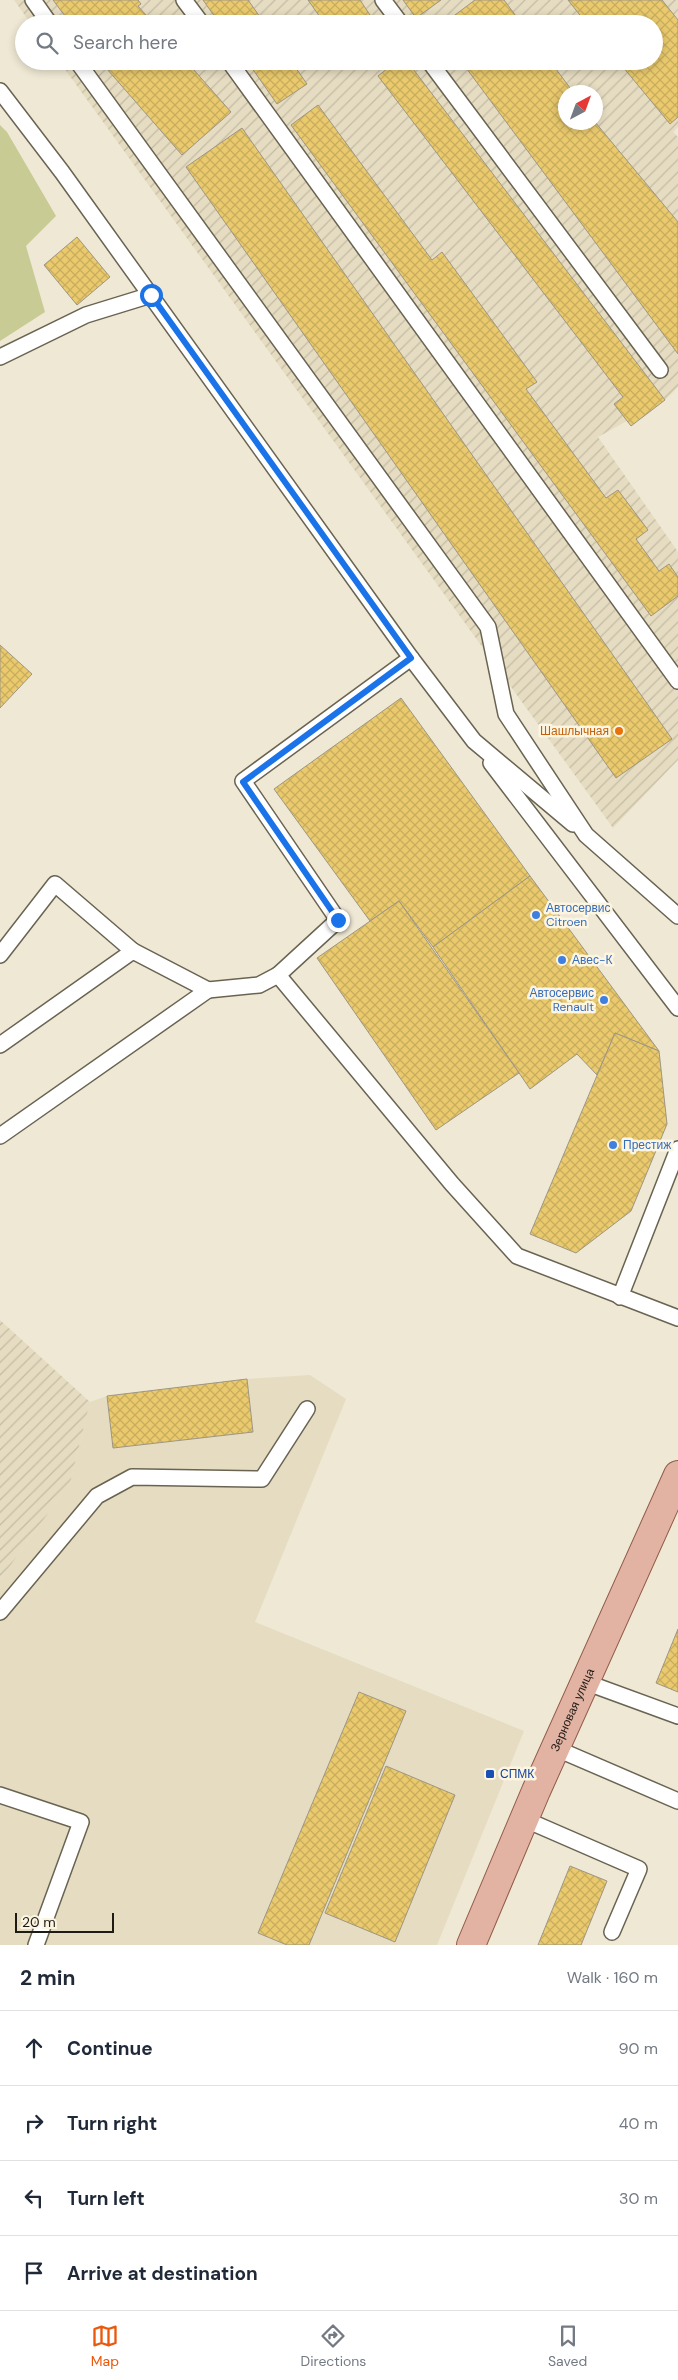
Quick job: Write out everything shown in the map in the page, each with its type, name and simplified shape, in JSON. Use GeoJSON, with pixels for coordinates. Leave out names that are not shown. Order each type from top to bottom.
{"type":"FeatureCollection","features":[{"type":"Feature","properties":{"kind":"main road","name":"Зерновая улица"},"geometry":{"type":"LineString","coordinates":[[472,1945],[555,1748],[678,1475]]}},
{"type":"Feature","properties":{"kind":"lane"},"geometry":{"type":"LineString","coordinates":[[33,0],[44,15]]}},
{"type":"Feature","properties":{"kind":"lane"},"geometry":{"type":"LineString","coordinates":[[184,0],[195,15]]}},
{"type":"Feature","properties":{"kind":"lane"},"geometry":{"type":"LineString","coordinates":[[384,0],[395,15]]}},
{"type":"Feature","properties":{"kind":"lane"},"geometry":{"type":"LineString","coordinates":[[84,70],[488,627],[506,714],[586,835]]}},
{"type":"Feature","properties":{"kind":"lane"},"geometry":{"type":"LineString","coordinates":[[236,70],[678,681]]}},
{"type":"Feature","properties":{"kind":"lane"},"geometry":{"type":"LineString","coordinates":[[436,70],[660,370]]}},
{"type":"Feature","properties":{"kind":"lane"},"geometry":{"type":"LineString","coordinates":[[0,91],[151,295],[411,658],[678,1008]]}},
{"type":"Feature","properties":{"kind":"lane"},"geometry":{"type":"LineString","coordinates":[[0,358],[86,315],[151,295]]}},
{"type":"Feature","properties":{"kind":"lane"},"geometry":{"type":"LineString","coordinates":[[0,1136],[208,990],[259,985],[278,975],[338,920],[243,782],[411,658]]}},
{"type":"Feature","properties":{"kind":"lane"},"geometry":{"type":"LineString","coordinates":[[474,741],[586,835],[678,916]]}},
{"type":"Feature","properties":{"kind":"lane"},"geometry":{"type":"LineString","coordinates":[[0,955],[55,884],[133,951],[208,990]]}},
{"type":"Feature","properties":{"kind":"lane"},"geometry":{"type":"LineString","coordinates":[[0,1045],[133,951]]}},
{"type":"Feature","properties":{"kind":"lane"},"geometry":{"type":"LineString","coordinates":[[278,975],[452,1184],[517,1256],[678,1318]]}},
{"type":"Feature","properties":{"kind":"lane"},"geometry":{"type":"LineString","coordinates":[[620,1297],[678,1150]]}},
{"type":"Feature","properties":{"kind":"lane"},"geometry":{"type":"LineString","coordinates":[[0,1612],[97,1496],[132,1478],[262,1479],[307,1408]]}},
{"type":"Feature","properties":{"kind":"lane"},"geometry":{"type":"LineString","coordinates":[[585,1682],[678,1716]]}},
{"type":"Feature","properties":{"kind":"lane"},"geometry":{"type":"LineString","coordinates":[[555,1748],[678,1801]]}},
{"type":"Feature","properties":{"kind":"lane"},"geometry":{"type":"LineString","coordinates":[[0,1795],[81,1822],[36,1945]]}},
{"type":"Feature","properties":{"kind":"lane"},"geometry":{"type":"LineString","coordinates":[[524,1819],[639,1869],[612,1932]]}},
{"type":"Feature","properties":{"kind":"shaded area"},"geometry":{"type":"Polygon","coordinates":[[[14,0],[678,0],[678,127],[673,132],[678,137],[678,387],[665,400],[598,437],[678,552],[678,760],[613,828],[66,70],[663,70],[663,15],[25,15],[14,0]]]}},
{"type":"Feature","properties":{"kind":"shaded area"},"geometry":{"type":"Polygon","coordinates":[[[0,1320],[90,1402],[70,1483],[0,1580],[0,1320]]]}},
{"type":"Feature","properties":{"kind":"shaded area"},"geometry":{"type":"Polygon","coordinates":[[[310,1375],[346,1399],[255,1622],[524,1731],[437,1945],[0,1945],[0,1580],[70,1483],[90,1402],[107,1396],[247,1379],[310,1375]]]}},
{"type":"Feature","properties":{"kind":"green space"},"geometry":{"type":"Polygon","coordinates":[[[0,125],[7,132],[56,216],[26,246],[45,312],[0,341],[0,125]]]}},
{"type":"Feature","properties":{"kind":"building"},"geometry":{"type":"Polygon","coordinates":[[[53,0],[138,0],[141,4],[138,6],[146,15],[64,15],[53,0]]]}},
{"type":"Feature","properties":{"kind":"building"},"geometry":{"type":"Polygon","coordinates":[[[203,0],[248,0],[259,15],[214,15],[203,0]]]}},
{"type":"Feature","properties":{"kind":"building"},"geometry":{"type":"Polygon","coordinates":[[[308,0],[360,0],[370,15],[319,15],[308,0]]]}},
{"type":"Feature","properties":{"kind":"building"},"geometry":{"type":"Polygon","coordinates":[[[403,0],[441,0],[420,15],[414,15],[403,0]]]}},
{"type":"Feature","properties":{"kind":"building"},"geometry":{"type":"Polygon","coordinates":[[[475,0],[504,0],[515,15],[455,15],[475,0]]]}},
{"type":"Feature","properties":{"kind":"building"},"geometry":{"type":"Polygon","coordinates":[[[568,0],[662,0],[678,20],[678,117],[670,124],[625,70],[663,70],[663,15],[580,15],[568,0]]]}},
{"type":"Feature","properties":{"kind":"building"},"geometry":{"type":"Polygon","coordinates":[[[108,70],[194,70],[231,112],[182,155],[108,70]]]}},
{"type":"Feature","properties":{"kind":"building"},"geometry":{"type":"Polygon","coordinates":[[[253,70],[297,70],[307,84],[277,104],[253,70]]]}},
{"type":"Feature","properties":{"kind":"building"},"geometry":{"type":"Polygon","coordinates":[[[386,70],[414,70],[665,400],[631,426],[614,404],[623,397],[378,76],[386,70]]]}},
{"type":"Feature","properties":{"kind":"building"},"geometry":{"type":"Polygon","coordinates":[[[468,70],[557,70],[568,85],[558,85],[558,130],[602,130],[678,222],[678,354],[468,70]]]}},
{"type":"Feature","properties":{"kind":"building"},"geometry":{"type":"Polygon","coordinates":[[[318,105],[432,260],[442,252],[537,382],[526,389],[606,498],[618,490],[648,530],[636,539],[659,571],[669,564],[678,577],[678,596],[651,616],[291,125],[318,105]]]}},
{"type":"Feature","properties":{"kind":"building"},"geometry":{"type":"Polygon","coordinates":[[[242,128],[672,739],[616,778],[186,167],[242,128]]]}},
{"type":"Feature","properties":{"kind":"building"},"geometry":{"type":"Polygon","coordinates":[[[77,237],[110,277],[77,305],[44,265],[77,237]]]}},
{"type":"Feature","properties":{"kind":"building"},"geometry":{"type":"Polygon","coordinates":[[[0,645],[32,674],[0,708],[0,645]]]}},
{"type":"Feature","properties":{"kind":"building"},"geometry":{"type":"Polygon","coordinates":[[[401,698],[530,876],[433,947],[399,901],[370,921],[274,789],[401,698]]]}},
{"type":"Feature","properties":{"kind":"building"},"geometry":{"type":"Polygon","coordinates":[[[530,876],[659,1051],[615,1033],[597,1075],[577,1054],[530,1089],[433,947],[530,876]]]}},
{"type":"Feature","properties":{"kind":"building"},"geometry":{"type":"Polygon","coordinates":[[[399,901],[519,1073],[436,1130],[317,958],[399,901]]]}},
{"type":"Feature","properties":{"kind":"building","name":"Престиж"},"geometry":{"type":"Polygon","coordinates":[[[615,1033],[659,1051],[667,1124],[631,1211],[576,1253],[530,1234],[615,1033]]]}},
{"type":"Feature","properties":{"kind":"building"},"geometry":{"type":"Polygon","coordinates":[[[247,1379],[253,1432],[113,1448],[107,1396],[247,1379]]]}},
{"type":"Feature","properties":{"kind":"building"},"geometry":{"type":"Polygon","coordinates":[[[678,1629],[678,1692],[656,1683],[678,1629]]]}},
{"type":"Feature","properties":{"kind":"building"},"geometry":{"type":"Polygon","coordinates":[[[359,1692],[406,1711],[309,1945],[287,1945],[258,1933],[359,1692]]]}},
{"type":"Feature","properties":{"kind":"building"},"geometry":{"type":"Polygon","coordinates":[[[386,1766],[455,1795],[395,1942],[325,1913],[386,1766]]]}},
{"type":"Feature","properties":{"kind":"building"},"geometry":{"type":"Polygon","coordinates":[[[570,1866],[607,1881],[581,1945],[538,1945],[570,1866]]]}},
{"type":"Feature","properties":{"kind":"place","name":"Шашлычная"},"geometry":{"type":"Point","coordinates":[619,731]}},
{"type":"Feature","properties":{"kind":"place","name":"Автосервис Citroen"},"geometry":{"type":"Point","coordinates":[536,915]}},
{"type":"Feature","properties":{"kind":"place","name":"Авес-К"},"geometry":{"type":"Point","coordinates":[562,960]}},
{"type":"Feature","properties":{"kind":"place","name":"Автосервис Renault"},"geometry":{"type":"Point","coordinates":[604,1000]}},
{"type":"Feature","properties":{"kind":"place","name":"Престиж"},"geometry":{"type":"Point","coordinates":[613,1145]}},
{"type":"Feature","properties":{"kind":"place","name":"СПМК"},"geometry":{"type":"Point","coordinates":[490,1774]}},
{"type":"Feature","properties":{"kind":"route"},"geometry":{"type":"LineString","coordinates":[[151,295],[411,658],[243,782],[338,920]]}}]}
